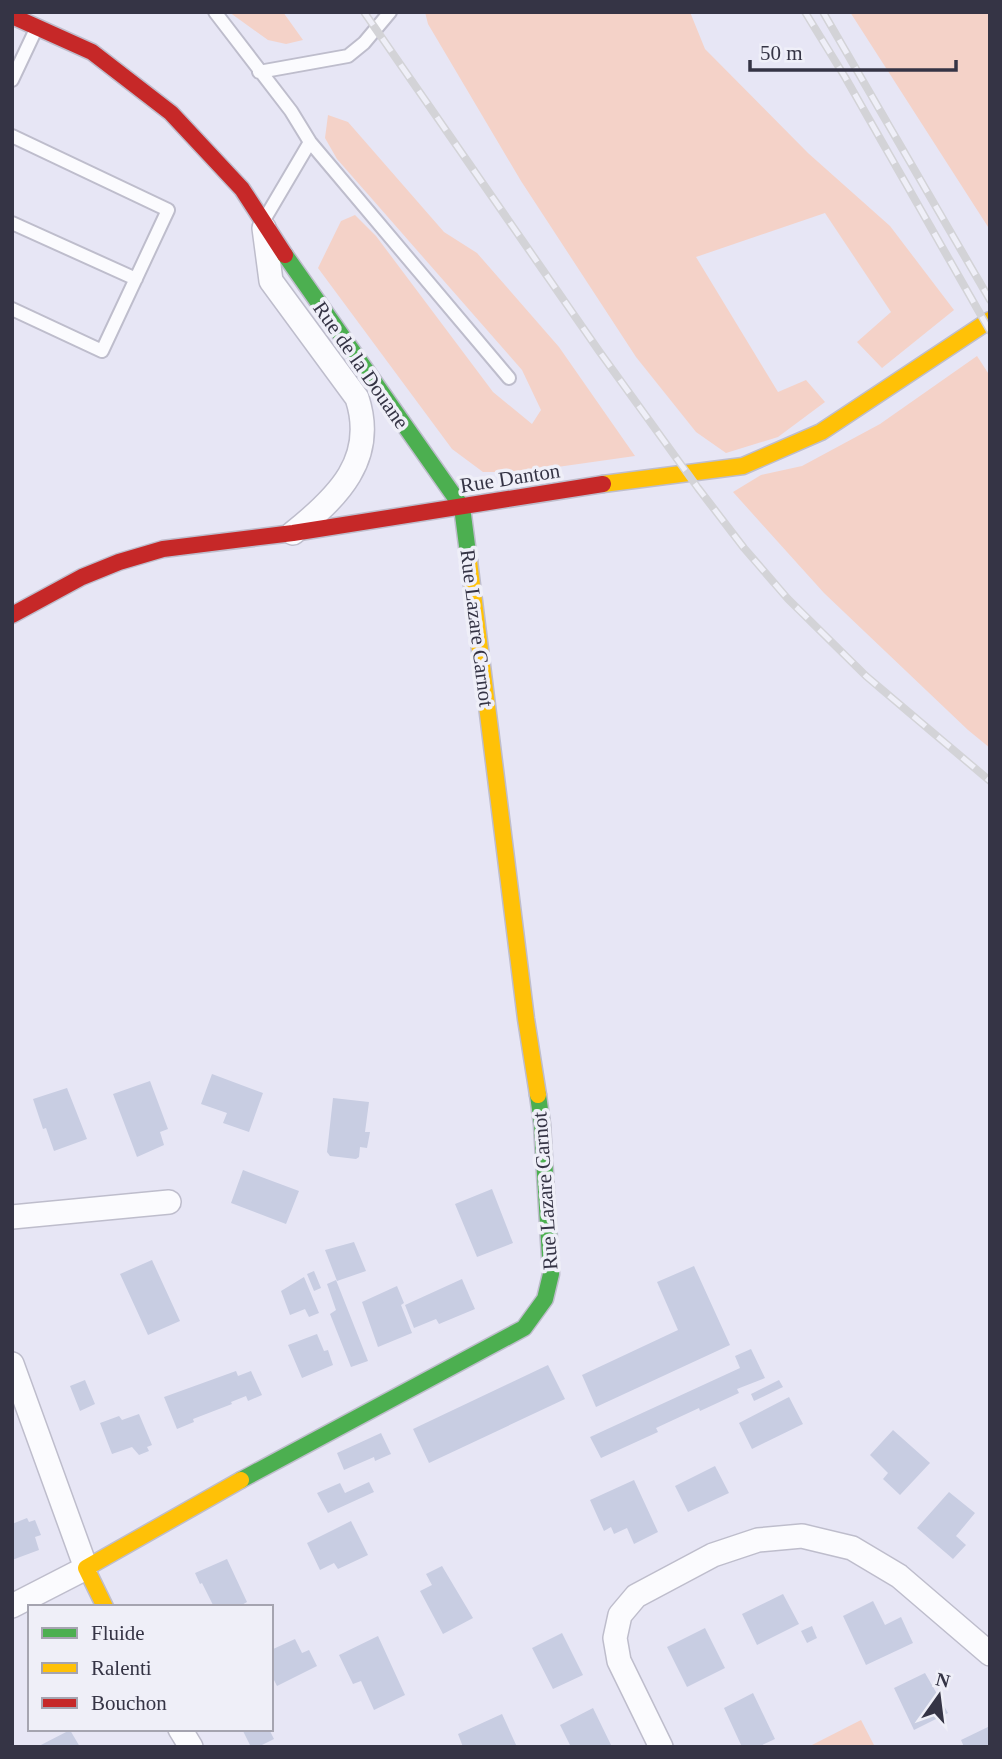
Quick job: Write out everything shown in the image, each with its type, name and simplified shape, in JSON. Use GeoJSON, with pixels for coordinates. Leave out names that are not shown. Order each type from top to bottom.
{"type":"FeatureCollection","features":[{"type":"Feature","properties":{"kind":"street","name":"Rue de la Douane"},"geometry":{"type":"LineString","coordinates":[[12,16],[92,52],[171,113],[242,189],[320,307],[461,507]]}},
{"type":"Feature","properties":{"kind":"street","name":"Rue de la Douane"},"geometry":{"type":"LineString","coordinates":[[263,221],[271,281],[357,398],[363,415],[361,450],[351,472],[327,506],[293,533]]}},
{"type":"Feature","properties":{"kind":"street","name":"Rue Danton"},"geometry":{"type":"LineString","coordinates":[[12,615],[82,577],[119,562],[163,550],[293,533],[636,479],[743,466],[821,432],[990,320]]}},
{"type":"Feature","properties":{"kind":"street","name":"Rue Lazare Carnot"},"geometry":{"type":"LineString","coordinates":[[86,1568],[207,1498],[524,1328],[542,1307],[551,1284],[542,1124],[461,507]]}},
{"type":"Feature","properties":{"kind":"street"},"geometry":{"type":"LineString","coordinates":[[12,1217],[169,1202]]}},
{"type":"Feature","properties":{"kind":"street"},"geometry":{"type":"LineString","coordinates":[[12,1364],[86,1568],[104,1605]]}},
{"type":"Feature","properties":{"kind":"street"},"geometry":{"type":"LineString","coordinates":[[661,1747],[619,1661],[615,1638],[620,1615],[636,1596],[713,1555],[758,1540],[802,1535],[852,1548],[899,1576],[990,1654]]}},
{"type":"Feature","properties":{"kind":"street"},"geometry":{"type":"LineString","coordinates":[[12,1606],[86,1568]]}},
{"type":"Feature","properties":{"kind":"street"},"geometry":{"type":"LineString","coordinates":[[181,1731],[191,1747]]}},
{"type":"Feature","properties":{"kind":"lane"},"geometry":{"type":"LineString","coordinates":[[215,12],[291,111],[310,142],[509,378]]}},
{"type":"Feature","properties":{"kind":"lane"},"geometry":{"type":"LineString","coordinates":[[259,72],[348,56],[364,43],[390,12]]}},
{"type":"Feature","properties":{"kind":"lane"},"geometry":{"type":"LineString","coordinates":[[12,80],[37,27]]}},
{"type":"Feature","properties":{"kind":"lane"},"geometry":{"type":"LineString","coordinates":[[12,136],[169,210],[102,352],[12,309]]}},
{"type":"Feature","properties":{"kind":"lane"},"geometry":{"type":"LineString","coordinates":[[263,221],[310,142]]}},
{"type":"Feature","properties":{"kind":"lane"},"geometry":{"type":"LineString","coordinates":[[12,223],[136,279]]}},
{"type":"Feature","properties":{"kind":"shaded area"},"geometry":{"type":"Polygon","coordinates":[[[229,12],[283,12],[303,40],[286,44],[268,40],[229,12]]]}},
{"type":"Feature","properties":{"kind":"shaded area"},"geometry":{"type":"Polygon","coordinates":[[[425,12],[690,12],[705,49],[808,153],[890,226],[954,310],[882,368],[857,342],[891,312],[825,213],[696,257],[778,392],[806,380],[825,402],[778,437],[726,453],[696,432],[636,357],[521,181],[428,24],[425,12]]]}},
{"type":"Feature","properties":{"kind":"shaded area"},"geometry":{"type":"Polygon","coordinates":[[[850,12],[990,12],[990,230],[850,12]]]}},
{"type":"Feature","properties":{"kind":"shaded area"},"geometry":{"type":"Polygon","coordinates":[[[328,115],[348,122],[444,232],[477,253],[559,347],[635,456],[522,472],[483,472],[452,449],[318,268],[341,221],[355,215],[376,236],[493,392],[532,424],[541,410],[522,370],[337,159],[325,138],[328,115]]]}},
{"type":"Feature","properties":{"kind":"shaded area"},"geometry":{"type":"Polygon","coordinates":[[[977,356],[990,376],[990,748],[824,593],[733,492],[761,475],[802,466],[880,424],[977,356]]]}},
{"type":"Feature","properties":{"kind":"shaded area"},"geometry":{"type":"Polygon","coordinates":[[[861,1720],[875,1747],[808,1747],[861,1720]]]}},
{"type":"Feature","properties":{"kind":"building"},"geometry":{"type":"Polygon","coordinates":[[[212,1074],[263,1093],[249,1132],[223,1123],[227,1113],[201,1104],[212,1074]]]}},
{"type":"Feature","properties":{"kind":"building"},"geometry":{"type":"Polygon","coordinates":[[[150,1081],[168,1129],[160,1132],[164,1145],[137,1157],[113,1094],[150,1081]]]}},
{"type":"Feature","properties":{"kind":"building"},"geometry":{"type":"Polygon","coordinates":[[[67,1088],[87,1139],[54,1151],[33,1099],[67,1088]]]}},
{"type":"Feature","properties":{"kind":"building"},"geometry":{"type":"Polygon","coordinates":[[[333,1098],[369,1102],[365,1132],[370,1132],[367,1148],[360,1147],[359,1157],[356,1159],[330,1156],[327,1152],[333,1098]]]}},
{"type":"Feature","properties":{"kind":"building"},"geometry":{"type":"Polygon","coordinates":[[[243,1170],[299,1191],[286,1224],[231,1203],[243,1170]]]}},
{"type":"Feature","properties":{"kind":"building"},"geometry":{"type":"Polygon","coordinates":[[[492,1189],[513,1243],[477,1257],[455,1204],[492,1189]]]}},
{"type":"Feature","properties":{"kind":"building"},"geometry":{"type":"Polygon","coordinates":[[[354,1242],[366,1271],[337,1281],[325,1250],[354,1242]]]}},
{"type":"Feature","properties":{"kind":"building"},"geometry":{"type":"Polygon","coordinates":[[[152,1260],[180,1321],[148,1335],[120,1274],[152,1260]]]}},
{"type":"Feature","properties":{"kind":"building"},"geometry":{"type":"Polygon","coordinates":[[[694,1266],[730,1345],[596,1407],[582,1375],[678,1330],[657,1282],[694,1266]]]}},
{"type":"Feature","properties":{"kind":"building"},"geometry":{"type":"Polygon","coordinates":[[[314,1271],[321,1288],[314,1291],[307,1274],[314,1271]]]}},
{"type":"Feature","properties":{"kind":"building"},"geometry":{"type":"Polygon","coordinates":[[[304,1277],[319,1313],[309,1317],[305,1309],[290,1315],[281,1291],[304,1277]]]}},
{"type":"Feature","properties":{"kind":"building"},"geometry":{"type":"Polygon","coordinates":[[[462,1279],[475,1309],[439,1324],[436,1319],[414,1328],[405,1305],[462,1279]]]}},
{"type":"Feature","properties":{"kind":"building"},"geometry":{"type":"Polygon","coordinates":[[[336,1280],[368,1361],[351,1367],[330,1314],[336,1310],[327,1284],[336,1280]]]}},
{"type":"Feature","properties":{"kind":"building"},"geometry":{"type":"Polygon","coordinates":[[[397,1286],[412,1333],[378,1347],[362,1302],[397,1286]]]}},
{"type":"Feature","properties":{"kind":"building"},"geometry":{"type":"Polygon","coordinates":[[[317,1334],[324,1351],[328,1350],[333,1365],[302,1378],[288,1345],[317,1334]]]}},
{"type":"Feature","properties":{"kind":"building"},"geometry":{"type":"Polygon","coordinates":[[[751,1349],[765,1378],[737,1389],[739,1393],[700,1411],[699,1408],[656,1428],[658,1432],[601,1458],[590,1437],[740,1368],[735,1356],[751,1349]]]}},
{"type":"Feature","properties":{"kind":"building"},"geometry":{"type":"Polygon","coordinates":[[[548,1365],[565,1399],[429,1463],[413,1429],[548,1365]]]}},
{"type":"Feature","properties":{"kind":"building"},"geometry":{"type":"Polygon","coordinates":[[[236,1371],[238,1376],[251,1371],[262,1395],[248,1401],[246,1396],[231,1402],[232,1404],[193,1419],[194,1422],[177,1429],[164,1397],[236,1371]]]}},
{"type":"Feature","properties":{"kind":"building"},"geometry":{"type":"Polygon","coordinates":[[[85,1380],[95,1404],[80,1411],[70,1386],[85,1380]]]}},
{"type":"Feature","properties":{"kind":"building"},"geometry":{"type":"Polygon","coordinates":[[[779,1380],[783,1387],[754,1401],[751,1394],[779,1380]]]}},
{"type":"Feature","properties":{"kind":"building"},"geometry":{"type":"Polygon","coordinates":[[[789,1397],[803,1424],[752,1449],[739,1423],[789,1397]]]}},
{"type":"Feature","properties":{"kind":"building"},"geometry":{"type":"Polygon","coordinates":[[[139,1414],[152,1445],[147,1447],[149,1451],[139,1455],[132,1447],[112,1454],[100,1423],[119,1416],[122,1420],[139,1414]]]}},
{"type":"Feature","properties":{"kind":"building"},"geometry":{"type":"Polygon","coordinates":[[[893,1430],[930,1463],[900,1495],[883,1479],[888,1473],[870,1455],[893,1430]]]}},
{"type":"Feature","properties":{"kind":"building"},"geometry":{"type":"Polygon","coordinates":[[[381,1433],[391,1454],[375,1461],[374,1457],[344,1470],[337,1453],[381,1433]]]}},
{"type":"Feature","properties":{"kind":"building"},"geometry":{"type":"Polygon","coordinates":[[[715,1466],[729,1493],[688,1512],[675,1486],[715,1466]]]}},
{"type":"Feature","properties":{"kind":"building"},"geometry":{"type":"Polygon","coordinates":[[[634,1480],[658,1532],[634,1544],[627,1528],[614,1534],[611,1527],[604,1531],[590,1500],[634,1480]]]}},
{"type":"Feature","properties":{"kind":"building"},"geometry":{"type":"Polygon","coordinates":[[[369,1482],[374,1492],[328,1513],[317,1493],[340,1483],[345,1493],[369,1482]]]}},
{"type":"Feature","properties":{"kind":"building"},"geometry":{"type":"Polygon","coordinates":[[[949,1492],[975,1513],[956,1536],[966,1545],[953,1559],[917,1528],[949,1492]]]}},
{"type":"Feature","properties":{"kind":"building"},"geometry":{"type":"Polygon","coordinates":[[[27,1518],[29,1522],[35,1520],[41,1535],[35,1537],[39,1550],[12,1560],[12,1524],[27,1518]]]}},
{"type":"Feature","properties":{"kind":"building"},"geometry":{"type":"Polygon","coordinates":[[[351,1521],[368,1555],[338,1569],[334,1563],[320,1570],[307,1543],[351,1521]]]}},
{"type":"Feature","properties":{"kind":"building"},"geometry":{"type":"Polygon","coordinates":[[[227,1559],[247,1602],[242,1605],[213,1605],[195,1573],[227,1559]]]}},
{"type":"Feature","properties":{"kind":"building"},"geometry":{"type":"Polygon","coordinates":[[[442,1566],[473,1618],[443,1634],[420,1591],[432,1585],[426,1574],[442,1566]]]}},
{"type":"Feature","properties":{"kind":"building"},"geometry":{"type":"Polygon","coordinates":[[[783,1594],[799,1624],[757,1645],[742,1614],[783,1594]]]}},
{"type":"Feature","properties":{"kind":"building"},"geometry":{"type":"Polygon","coordinates":[[[873,1601],[885,1625],[901,1617],[913,1643],[866,1665],[843,1616],[873,1601]]]}},
{"type":"Feature","properties":{"kind":"building"},"geometry":{"type":"Polygon","coordinates":[[[812,1626],[817,1638],[807,1643],[801,1631],[812,1626]]]}},
{"type":"Feature","properties":{"kind":"building"},"geometry":{"type":"Polygon","coordinates":[[[705,1628],[725,1668],[687,1687],[667,1647],[705,1628]]]}},
{"type":"Feature","properties":{"kind":"building"},"geometry":{"type":"Polygon","coordinates":[[[562,1633],[583,1675],[553,1689],[532,1648],[562,1633]]]}},
{"type":"Feature","properties":{"kind":"building"},"geometry":{"type":"Polygon","coordinates":[[[378,1636],[405,1695],[374,1710],[361,1681],[353,1684],[339,1655],[378,1636]]]}},
{"type":"Feature","properties":{"kind":"building"},"geometry":{"type":"Polygon","coordinates":[[[295,1639],[302,1653],[309,1650],[317,1666],[277,1686],[273,1678],[273,1649],[295,1639]]]}},
{"type":"Feature","properties":{"kind":"building"},"geometry":{"type":"Polygon","coordinates":[[[925,1673],[948,1713],[914,1730],[894,1688],[925,1673]]]}},
{"type":"Feature","properties":{"kind":"building"},"geometry":{"type":"Polygon","coordinates":[[[753,1693],[775,1739],[758,1747],[742,1747],[724,1708],[753,1693]]]}},
{"type":"Feature","properties":{"kind":"building"},"geometry":{"type":"Polygon","coordinates":[[[593,1708],[612,1747],[571,1747],[560,1725],[593,1708]]]}},
{"type":"Feature","properties":{"kind":"building"},"geometry":{"type":"Polygon","coordinates":[[[502,1714],[517,1747],[463,1747],[458,1734],[502,1714]]]}},
{"type":"Feature","properties":{"kind":"building"},"geometry":{"type":"Polygon","coordinates":[[[990,1726],[990,1747],[964,1747],[961,1740],[990,1726]]]}},
{"type":"Feature","properties":{"kind":"building"},"geometry":{"type":"Polygon","coordinates":[[[71,1731],[80,1747],[37,1747],[71,1731]]]}},
{"type":"Feature","properties":{"kind":"building"},"geometry":{"type":"Polygon","coordinates":[[[243,1731],[270,1731],[274,1739],[258,1747],[251,1747],[243,1731]]]}},
{"type":"Feature","properties":{"kind":"railway"},"geometry":{"type":"LineString","coordinates":[[364,12],[599,351],[744,548],[788,599],[866,676],[990,781]]}},
{"type":"Feature","properties":{"kind":"railway"},"geometry":{"type":"LineString","coordinates":[[805,12],[990,331]]}},
{"type":"Feature","properties":{"kind":"railway"},"geometry":{"type":"LineString","coordinates":[[823,12],[990,300]]}},
{"type":"Feature","properties":{"kind":"traffic: fast"},"geometry":{"type":"LineString","coordinates":[[285,255],[462,507],[469,561]]}},
{"type":"Feature","properties":{"kind":"traffic: fast"},"geometry":{"type":"LineString","coordinates":[[241,1480],[524,1328],[545,1299],[551,1274],[538,1095]]}},
{"type":"Feature","properties":{"kind":"traffic: slow"},"geometry":{"type":"LineString","coordinates":[[603,484],[743,466],[821,432],[990,320]]}},
{"type":"Feature","properties":{"kind":"traffic: slow"},"geometry":{"type":"LineString","coordinates":[[469,561],[526,1019],[538,1095]]}},
{"type":"Feature","properties":{"kind":"traffic: slow"},"geometry":{"type":"LineString","coordinates":[[104,1605],[86,1568],[241,1480]]}},
{"type":"Feature","properties":{"kind":"traffic: jam"},"geometry":{"type":"LineString","coordinates":[[12,16],[92,52],[171,113],[242,189],[285,255]]}},
{"type":"Feature","properties":{"kind":"traffic: jam"},"geometry":{"type":"LineString","coordinates":[[12,615],[82,577],[163,549],[293,533],[603,484]]}}]}
